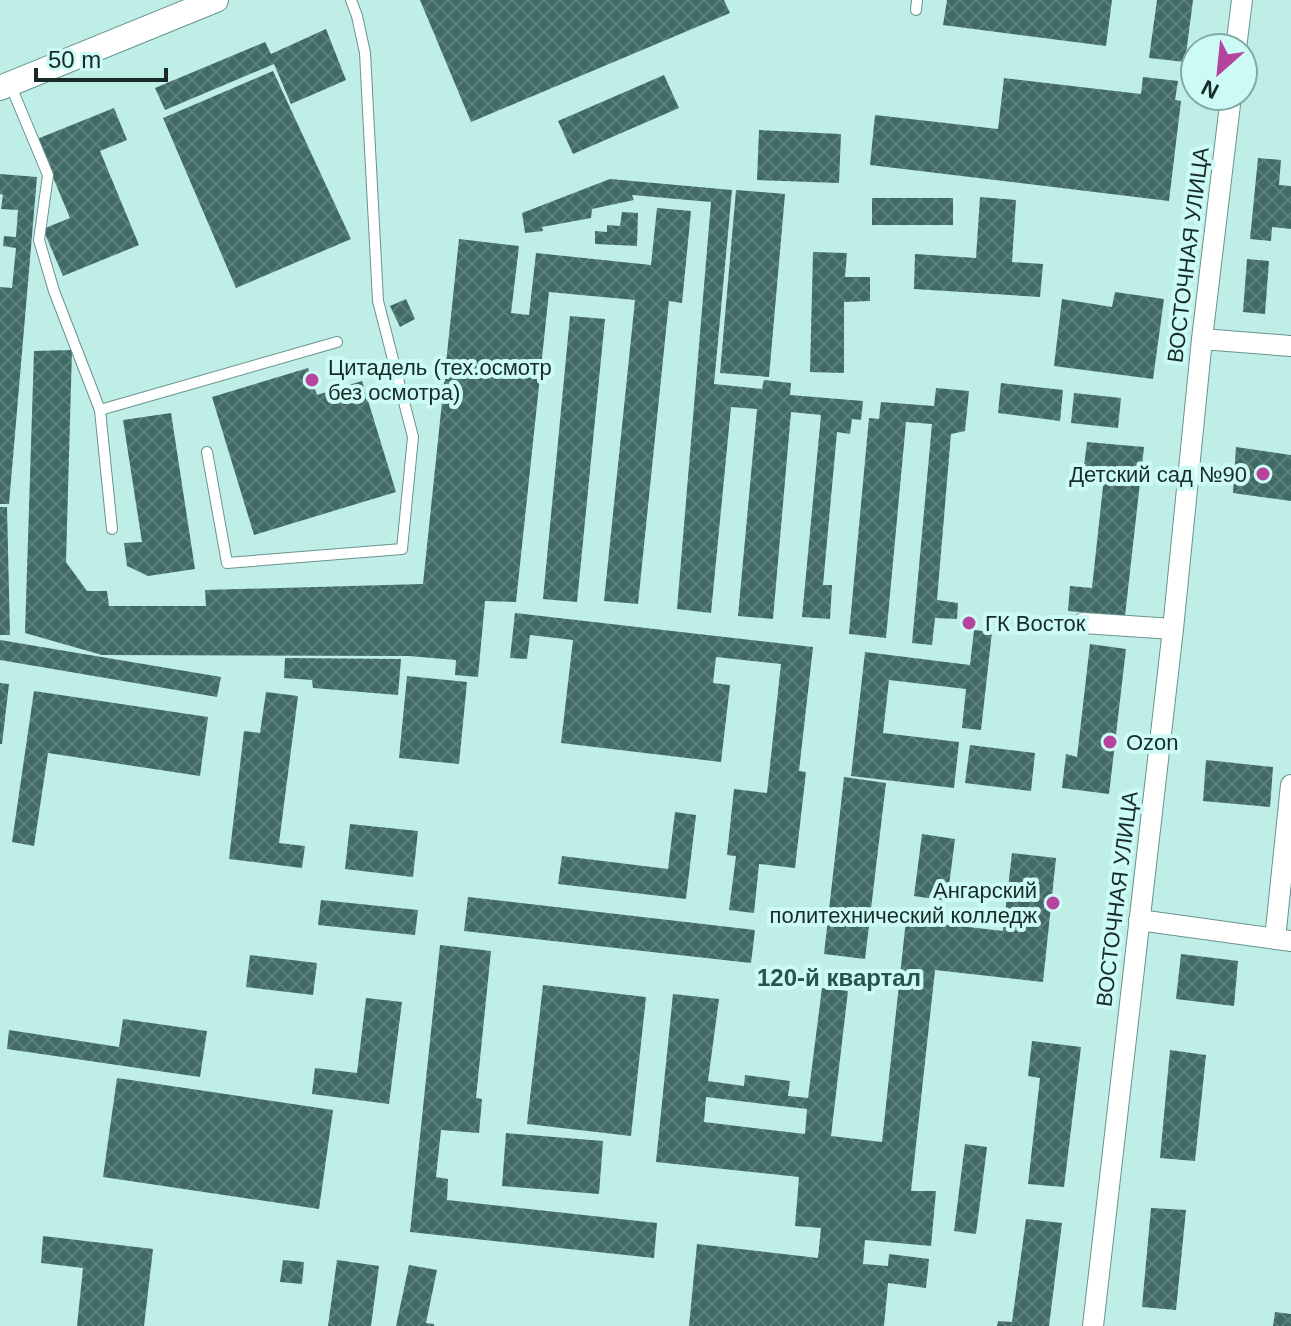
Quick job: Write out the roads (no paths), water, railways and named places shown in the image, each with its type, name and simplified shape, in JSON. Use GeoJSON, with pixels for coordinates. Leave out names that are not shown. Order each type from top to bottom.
{"type":"FeatureCollection","features":[{"type":"Feature","properties":{"kind":"street"},"geometry":{"type":"LineString","coordinates":[[5,86],[216,0]]}},
{"type":"Feature","properties":{"kind":"street"},"geometry":{"type":"LineString","coordinates":[[1238,32],[1242,0]]}},
{"type":"Feature","properties":{"kind":"street","name":"ВОСТОЧНАЯ УЛИЦА"},"geometry":{"type":"LineString","coordinates":[[1093,1326],[1229,112]]}},
{"type":"Feature","properties":{"kind":"street"},"geometry":{"type":"LineString","coordinates":[[1202,339],[1291,346]]}},
{"type":"Feature","properties":{"kind":"street"},"geometry":{"type":"LineString","coordinates":[[1083,623],[1173,629]]}},
{"type":"Feature","properties":{"kind":"street"},"geometry":{"type":"LineString","coordinates":[[1139,920],[1283,940],[1291,785]]}},
{"type":"Feature","properties":{"kind":"lane"},"geometry":{"type":"LineString","coordinates":[[207,452],[227,563],[402,549],[413,437],[378,301],[365,53],[351,0]]}},
{"type":"Feature","properties":{"kind":"lane"},"geometry":{"type":"LineString","coordinates":[[5,86],[48,175],[39,240],[54,291],[100,410],[112,529]]}},
{"type":"Feature","properties":{"kind":"lane"},"geometry":{"type":"LineString","coordinates":[[100,410],[337,342]]}},
{"type":"Feature","properties":{"kind":"place","name":"Цитадель (тех.осмотр без осмотра)"},"geometry":{"type":"Point","coordinates":[312,380]}},
{"type":"Feature","properties":{"kind":"place","name":"Детский сад №90"},"geometry":{"type":"Point","coordinates":[1263,474]}},
{"type":"Feature","properties":{"kind":"place","name":"ГК Восток"},"geometry":{"type":"Point","coordinates":[969,623]}},
{"type":"Feature","properties":{"kind":"place","name":"Ozon"},"geometry":{"type":"Point","coordinates":[1110,742]}},
{"type":"Feature","properties":{"kind":"place","name":"Ангарский политехнический колледж"},"geometry":{"type":"Point","coordinates":[1053,903]}},
{"type":"Feature","properties":{"kind":"district","name":"120-й квартал"},"geometry":{"type":"Point","coordinates":[839,977]}}]}
